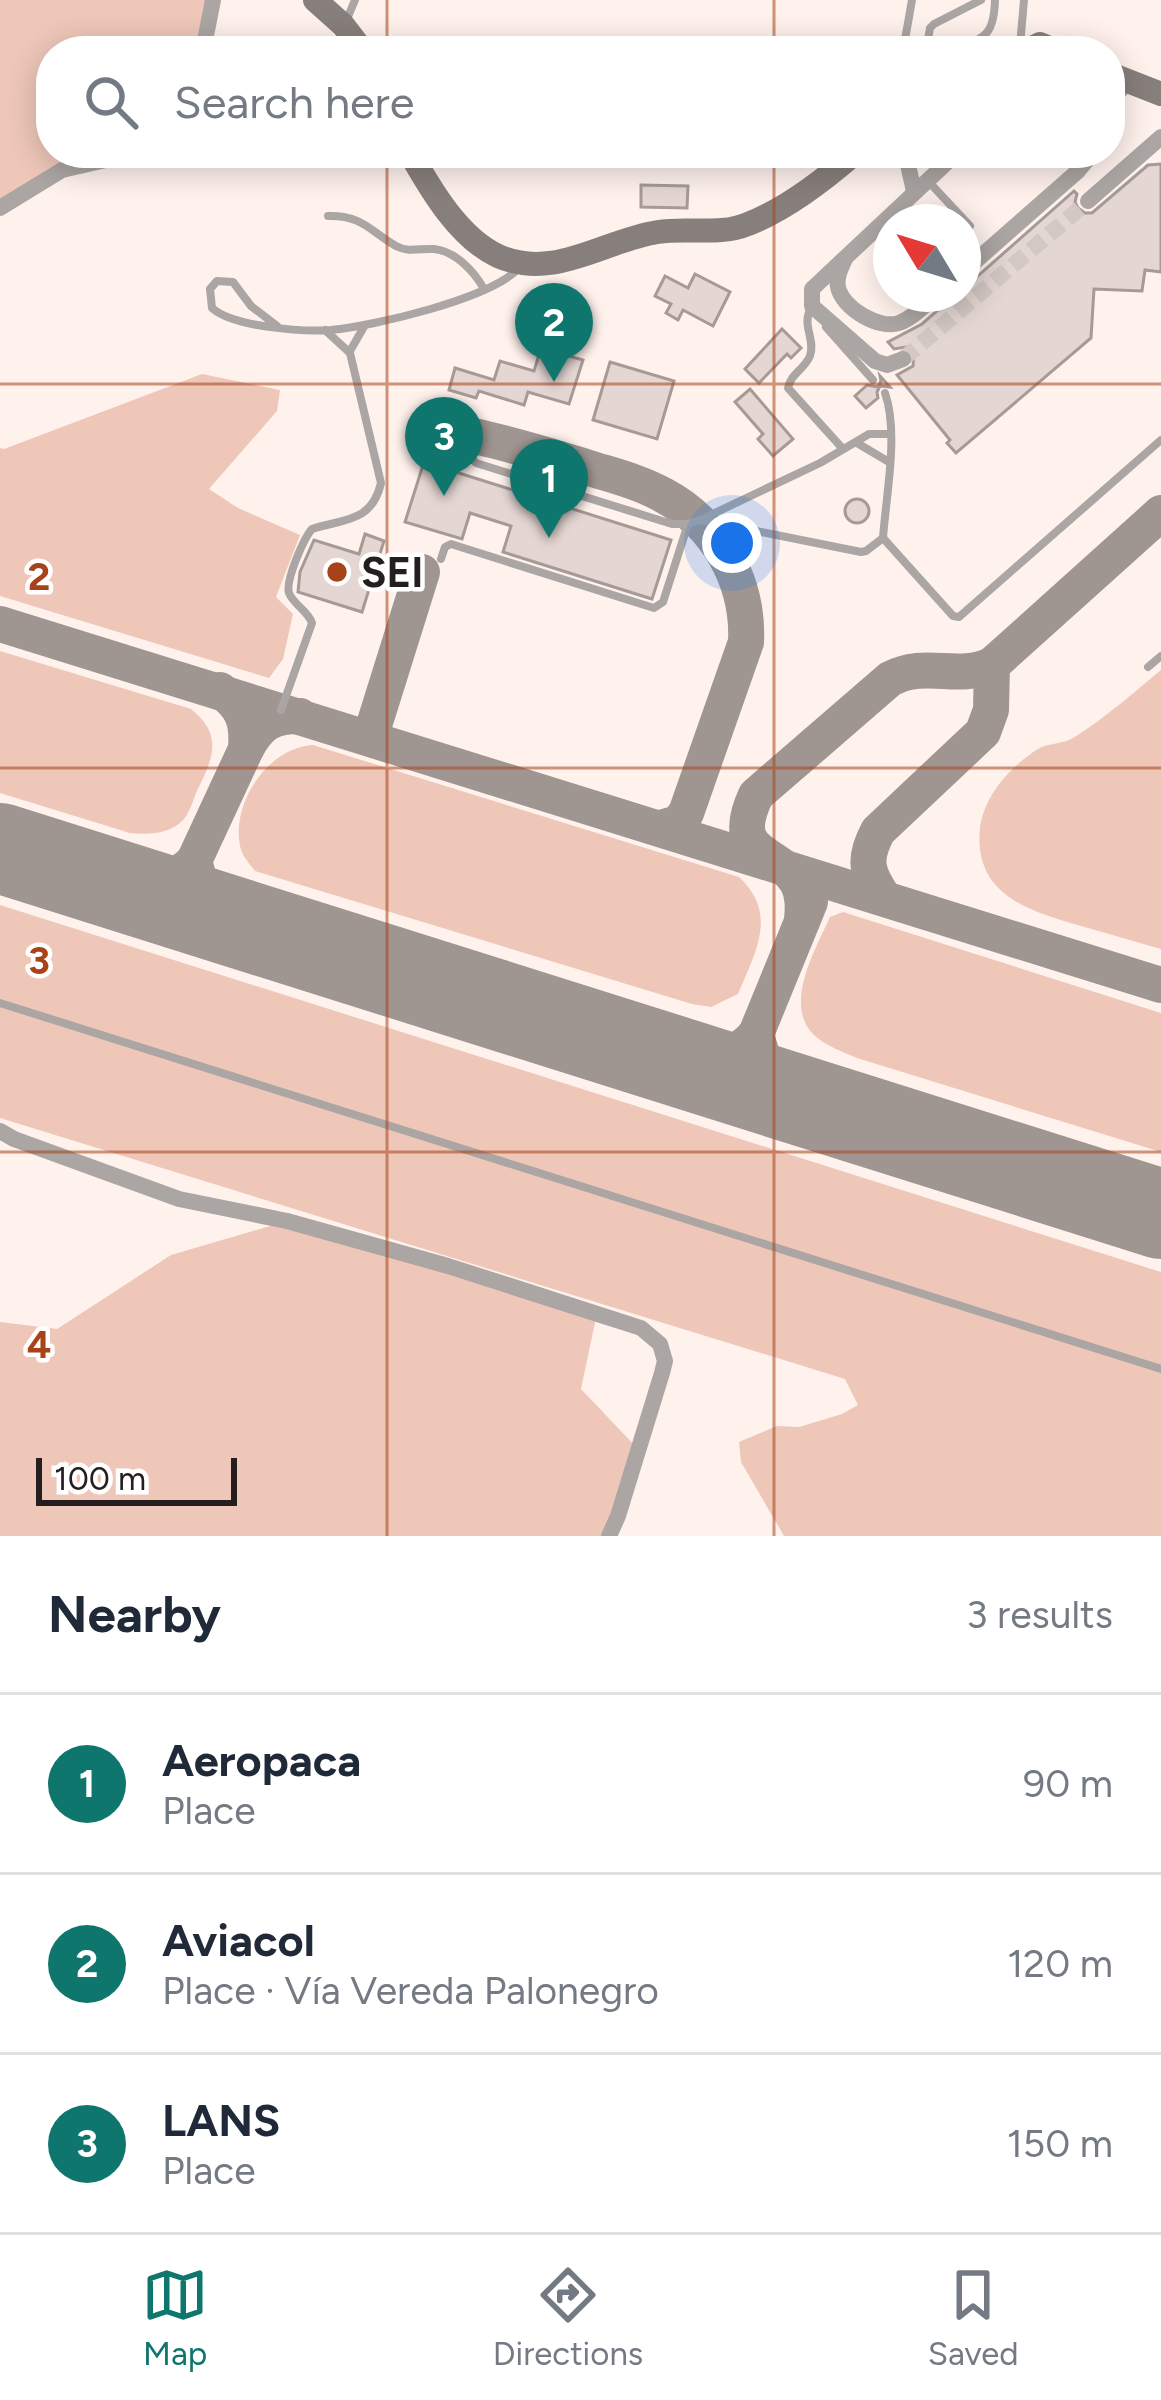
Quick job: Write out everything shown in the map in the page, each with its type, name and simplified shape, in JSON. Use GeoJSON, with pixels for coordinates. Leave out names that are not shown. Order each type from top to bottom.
{"type":"FeatureCollection","features":[{"type":"Feature","properties":{"kind":"street"},"geometry":{"type":"LineString","coordinates":[[206,36],[213,0]]}},
{"type":"Feature","properties":{"kind":"street"},"geometry":{"type":"LineString","coordinates":[[315,0],[352,36]]}},
{"type":"Feature","properties":{"kind":"street"},"geometry":{"type":"LineString","coordinates":[[1125,65],[1161,78]]}},
{"type":"Feature","properties":{"kind":"street"},"geometry":{"type":"LineString","coordinates":[[1125,79],[1161,94]]}},
{"type":"Feature","properties":{"kind":"street"},"geometry":{"type":"LineString","coordinates":[[1087,202],[1161,137]]}},
{"type":"Feature","properties":{"kind":"street"},"geometry":{"type":"LineString","coordinates":[[0,208],[71,168]]}},
{"type":"Feature","properties":{"kind":"street"},"geometry":{"type":"LineString","coordinates":[[419,168],[470,237],[496,255],[523,264],[568,260],[653,232],[742,227],[835,168]]}},
{"type":"Feature","properties":{"kind":"street"},"geometry":{"type":"LineString","coordinates":[[910,168],[920,186]]}},
{"type":"Feature","properties":{"kind":"street"},"geometry":{"type":"LineString","coordinates":[[903,358],[878,373],[812,306],[810,295],[815,283],[940,168]]}},
{"type":"Feature","properties":{"kind":"street"},"geometry":{"type":"LineString","coordinates":[[981,256],[1080,168]]}},
{"type":"Feature","properties":{"kind":"street"},"geometry":{"type":"LineString","coordinates":[[848,253],[838,289],[846,300],[879,324],[903,322],[915,312]]}},
{"type":"Feature","properties":{"kind":"street"},"geometry":{"type":"LineString","coordinates":[[0,1131],[179,1199],[286,1221],[425,1259],[651,1334],[663,1352],[662,1373],[609,1536]]}},
{"type":"Feature","properties":{"kind":"lane"},"geometry":{"type":"LineString","coordinates":[[344,25],[355,0]]}},
{"type":"Feature","properties":{"kind":"lane"},"geometry":{"type":"LineString","coordinates":[[906,36],[912,0]]}},
{"type":"Feature","properties":{"kind":"lane"},"geometry":{"type":"LineString","coordinates":[[929,36],[934,24],[981,0]]}},
{"type":"Feature","properties":{"kind":"lane"},"geometry":{"type":"LineString","coordinates":[[984,36],[991,29],[995,0]]}},
{"type":"Feature","properties":{"kind":"lane"},"geometry":{"type":"LineString","coordinates":[[1023,36],[1024,0]]}},
{"type":"Feature","properties":{"kind":"lane"},"geometry":{"type":"LineString","coordinates":[[1075,168],[1078,171]]}},
{"type":"Feature","properties":{"kind":"lane"},"geometry":{"type":"LineString","coordinates":[[920,186],[949,204]]}},
{"type":"Feature","properties":{"kind":"lane"},"geometry":{"type":"LineString","coordinates":[[328,216],[352,217],[404,249],[448,254],[472,270],[484,289]]}},
{"type":"Feature","properties":{"kind":"lane"},"geometry":{"type":"LineString","coordinates":[[277,326],[251,306],[233,282],[213,284],[209,302],[218,314],[240,322],[277,326],[325,330],[365,325],[460,299],[509,278],[523,264]]}},
{"type":"Feature","properties":{"kind":"lane"},"geometry":{"type":"LineString","coordinates":[[812,306],[806,320],[809,357],[788,380],[788,388],[843,449]]}},
{"type":"Feature","properties":{"kind":"lane"},"geometry":{"type":"LineString","coordinates":[[350,353],[365,325]]}},
{"type":"Feature","properties":{"kind":"lane"},"geometry":{"type":"LineString","coordinates":[[281,710],[312,623],[287,588],[303,541],[312,529],[351,520],[380,492],[381,476],[350,353],[325,330]]}},
{"type":"Feature","properties":{"kind":"lane"},"geometry":{"type":"LineString","coordinates":[[884,393],[890,434],[883,538],[953,616],[959,617],[1161,440]]}},
{"type":"Feature","properties":{"kind":"lane"},"geometry":{"type":"LineString","coordinates":[[464,423],[464,447],[476,463],[672,524],[700,520],[801,473],[869,434],[890,434]]}},
{"type":"Feature","properties":{"kind":"lane"},"geometry":{"type":"LineString","coordinates":[[856,442],[889,461]]}},
{"type":"Feature","properties":{"kind":"lane"},"geometry":{"type":"LineString","coordinates":[[700,520],[860,551],[883,538]]}},
{"type":"Feature","properties":{"kind":"lane"},"geometry":{"type":"LineString","coordinates":[[441,559],[451,544],[654,608],[663,602],[688,524]]}},
{"type":"Feature","properties":{"kind":"lane"},"geometry":{"type":"LineString","coordinates":[[1148,667],[1161,656]]}},
{"type":"Feature","properties":{"kind":"lane"},"geometry":{"type":"LineString","coordinates":[[0,1003],[1161,1369]]}},
{"type":"Feature","properties":{"kind":"shaded area"},"geometry":{"type":"Polygon","coordinates":[[[0,0],[214,0],[208,36],[36,36],[36,168],[74,168],[0,209],[0,0]]]}},
{"type":"Feature","properties":{"kind":"shaded area"},"geometry":{"type":"Polygon","coordinates":[[[202,374],[280,390],[277,411],[209,489],[238,508],[300,535],[276,597],[293,614],[283,659],[269,678],[0,596],[0,448],[202,374]]]}},
{"type":"Feature","properties":{"kind":"shaded area"},"geometry":{"type":"Polygon","coordinates":[[[0,651],[191,709],[202,719],[212,749],[184,819],[166,831],[130,833],[0,793],[0,651]]]}},
{"type":"Feature","properties":{"kind":"shaded area"},"geometry":{"type":"Polygon","coordinates":[[[1161,670],[1161,949],[1042,914],[1008,897],[986,869],[980,828],[993,793],[1018,764],[1038,749],[1084,731],[1161,670]]]}},
{"type":"Feature","properties":{"kind":"shaded area"},"geometry":{"type":"Polygon","coordinates":[[[313,745],[739,877],[751,891],[761,919],[756,949],[738,994],[711,1007],[692,1004],[255,871],[240,846],[241,812],[248,795],[282,755],[313,745]]]}},
{"type":"Feature","properties":{"kind":"shaded area"},"geometry":{"type":"Polygon","coordinates":[[[0,905],[1161,1272],[1161,1536],[784,1536],[741,1462],[739,1442],[777,1426],[799,1427],[858,1405],[845,1379],[0,1118],[0,905]]]}},
{"type":"Feature","properties":{"kind":"shaded area"},"geometry":{"type":"Polygon","coordinates":[[[843,912],[1161,1013],[1161,1152],[857,1058],[819,1039],[805,1023],[801,993],[830,917],[843,912]]]}},
{"type":"Feature","properties":{"kind":"shaded area"},"geometry":{"type":"Polygon","coordinates":[[[287,1221],[597,1313],[581,1389],[639,1450],[609,1536],[0,1536],[0,1322],[57,1329],[171,1255],[287,1221]]]}},
{"type":"Feature","properties":{"kind":"building"},"geometry":{"type":"Polygon","coordinates":[[[1161,164],[1161,272],[1145,270],[1142,291],[1094,289],[1091,338],[956,453],[897,375],[913,366],[914,353],[906,347],[894,349],[888,342],[936,312],[981,312],[981,273],[1074,191],[1078,208],[1092,213],[1148,165],[1161,164]]]}},
{"type":"Feature","properties":{"kind":"building"},"geometry":{"type":"Polygon","coordinates":[[[641,185],[688,186],[687,208],[641,207],[641,185]]]}},
{"type":"Feature","properties":{"kind":"building"},"geometry":{"type":"Polygon","coordinates":[[[695,274],[730,292],[713,326],[683,310],[678,320],[666,313],[671,304],[655,296],[665,276],[688,288],[695,274]]]}},
{"type":"Feature","properties":{"kind":"building"},"geometry":{"type":"Polygon","coordinates":[[[782,329],[801,348],[791,358],[787,354],[759,383],[745,369],[782,329]]]}},
{"type":"Feature","properties":{"kind":"building"},"geometry":{"type":"Polygon","coordinates":[[[541,348],[583,360],[569,404],[528,392],[524,405],[479,391],[476,398],[449,390],[455,368],[494,380],[500,361],[534,371],[541,348]]]}},
{"type":"Feature","properties":{"kind":"building"},"geometry":{"type":"Polygon","coordinates":[[[610,362],[674,381],[657,439],[593,420],[610,362]]]}},
{"type":"Feature","properties":{"kind":"building"},"geometry":{"type":"Polygon","coordinates":[[[880,376],[890,387],[880,386],[878,398],[866,408],[855,396],[867,385],[878,387],[880,376]]]}},
{"type":"Feature","properties":{"kind":"building"},"geometry":{"type":"Polygon","coordinates":[[[750,389],[793,439],[773,456],[758,439],[763,434],[735,402],[750,389]]]}},
{"type":"Feature","properties":{"kind":"building"},"geometry":{"type":"Polygon","coordinates":[[[424,462],[671,540],[652,599],[503,552],[511,526],[470,513],[462,539],[405,522],[424,462]]]}},
{"type":"Feature","properties":{"kind":"building"},"geometry":{"type":"Polygon","coordinates":[[[857,499],[869,511],[857,523],[845,511],[857,499]]]}},
{"type":"Feature","properties":{"kind":"building","name":"SEI"},"geometry":{"type":"Polygon","coordinates":[[[365,534],[384,541],[362,612],[298,592],[300,572],[314,540],[359,554],[365,534]]]}},
{"type":"Feature","properties":{"kind":"taxiway"},"geometry":{"type":"LineString","coordinates":[[474,436],[614,475],[663,495],[699,521],[726,556],[742,597],[746,642],[686,813],[678,823],[660,828]]}},
{"type":"Feature","properties":{"kind":"taxiway"},"geometry":{"type":"LineString","coordinates":[[884,898],[869,865],[873,841],[983,732],[991,710],[992,665],[1161,513]]}},
{"type":"Feature","properties":{"kind":"taxiway"},"geometry":{"type":"LineString","coordinates":[[370,738],[422,572]]}},
{"type":"Feature","properties":{"kind":"taxiway"},"geometry":{"type":"LineString","coordinates":[[0,624],[1161,985]]}},
{"type":"Feature","properties":{"kind":"taxiway"},"geometry":{"type":"LineString","coordinates":[[802,921],[797,882],[751,841],[747,830],[756,795],[890,679],[916,671],[966,671],[992,665]]}},
{"type":"Feature","properties":{"kind":"taxiway"},"geometry":{"type":"LineString","coordinates":[[220,690],[242,715],[246,749],[267,723],[300,716]]}},
{"type":"Feature","properties":{"kind":"taxiway"},"geometry":{"type":"LineString","coordinates":[[194,861],[246,749]]}},
{"type":"Feature","properties":{"kind":"taxiway"},"geometry":{"type":"LineString","coordinates":[[134,889],[167,881],[194,861],[206,903],[223,919]]}},
{"type":"Feature","properties":{"kind":"taxiway"},"geometry":{"type":"LineString","coordinates":[[756,1034],[810,902]]}},
{"type":"Feature","properties":{"kind":"taxiway"},"geometry":{"type":"LineString","coordinates":[[688,1065],[725,1057],[756,1034],[778,1080],[822,1107]]}},
{"type":"Feature","properties":{"kind":"runway"},"geometry":{"type":"LineString","coordinates":[[0,848],[1161,1214]]}},
{"type":"Feature","properties":{"kind":"tunnel"},"geometry":{"type":"LineString","coordinates":[[903,359],[1086,203]]}},
{"type":"Feature","properties":{"kind":"place","name":"Aviacol"},"geometry":{"type":"Point","coordinates":[554,382]}},
{"type":"Feature","properties":{"kind":"place","name":"LANS"},"geometry":{"type":"Point","coordinates":[444,496]}},
{"type":"Feature","properties":{"kind":"place","name":"Aeropaca"},"geometry":{"type":"Point","coordinates":[549,538]}},
{"type":"Feature","properties":{"kind":"place","name":"SEI"},"geometry":{"type":"Point","coordinates":[337,572]}}]}
